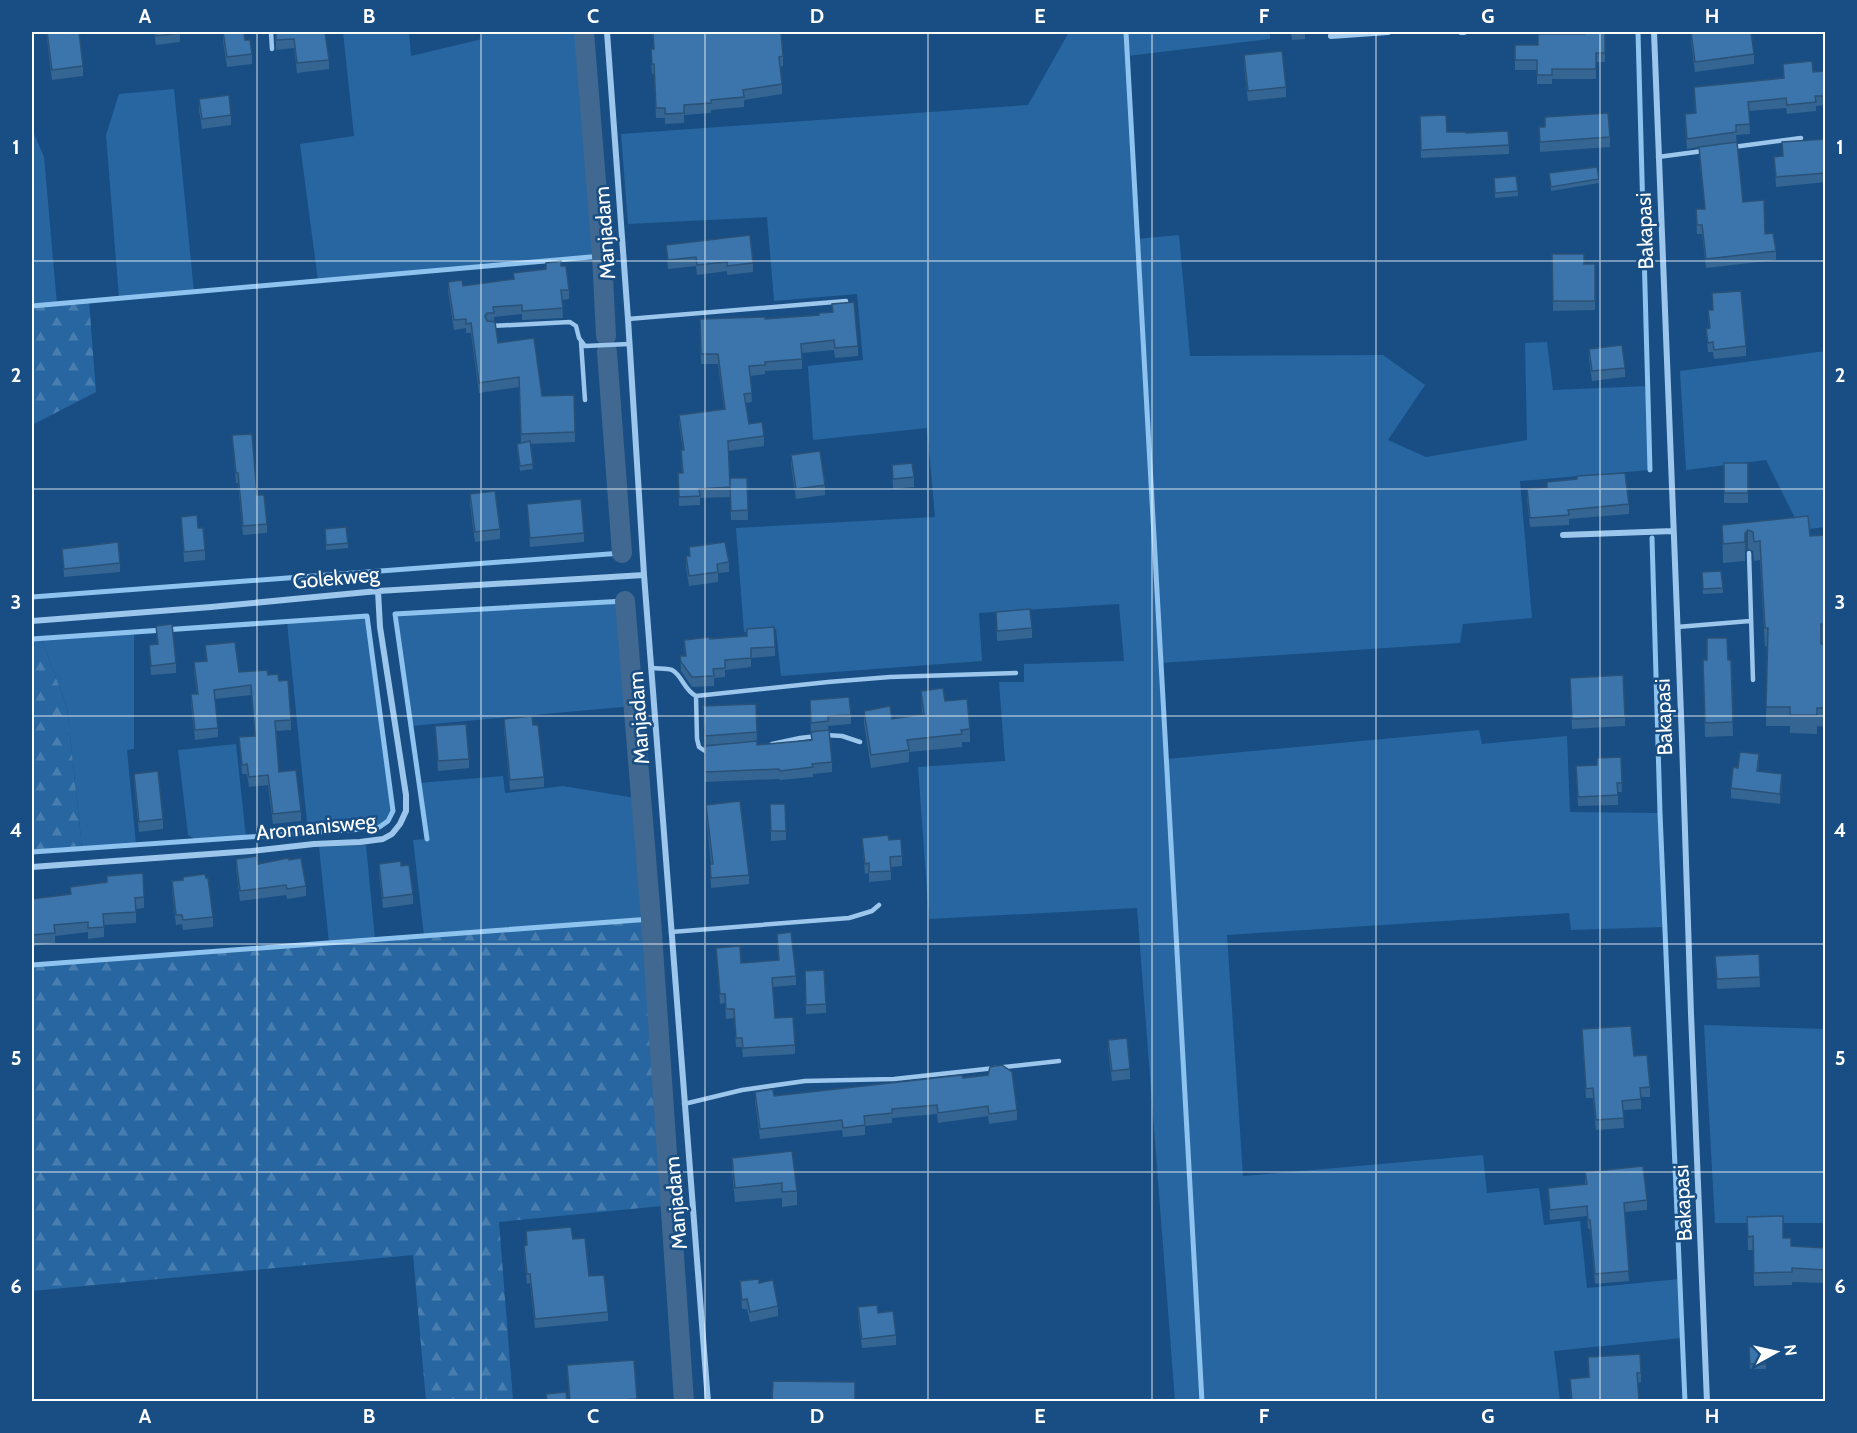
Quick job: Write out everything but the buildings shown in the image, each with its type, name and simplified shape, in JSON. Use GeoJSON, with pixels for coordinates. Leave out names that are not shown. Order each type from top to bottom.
{"type":"FeatureCollection","features":[{"type":"Feature","properties":{"kind":"street","name":"Manjadam"},"geometry":{"type":"LineString","coordinates":[[606,32],[628,319],[644,575],[708,1401]]}},
{"type":"Feature","properties":{"kind":"street"},"geometry":{"type":"LineString","coordinates":[[1331,36],[1388,32]]}},
{"type":"Feature","properties":{"kind":"street","name":"Bakapasi"},"geometry":{"type":"LineString","coordinates":[[1654,32],[1707,1401]]}},
{"type":"Feature","properties":{"kind":"street"},"geometry":{"type":"LineString","coordinates":[[1563,536],[1673,531]]}},
{"type":"Feature","properties":{"kind":"street","name":"Golekweg"},"geometry":{"type":"LineString","coordinates":[[32,621],[378,591],[644,575]]}},
{"type":"Feature","properties":{"kind":"street","name":"Aromanisweg"},"geometry":{"type":"LineString","coordinates":[[32,867],[251,851],[314,844],[360,843],[383,839],[392,834],[406,811],[406,795],[380,627],[378,591]]}},
{"type":"Feature","properties":{"kind":"lane"},"geometry":{"type":"LineString","coordinates":[[271,32],[272,49]]}},
{"type":"Feature","properties":{"kind":"lane"},"geometry":{"type":"LineString","coordinates":[[1730,148],[1801,138]]}},
{"type":"Feature","properties":{"kind":"lane"},"geometry":{"type":"LineString","coordinates":[[1658,157],[1706,151]]}},
{"type":"Feature","properties":{"kind":"lane"},"geometry":{"type":"LineString","coordinates":[[628,319],[846,301]]}},
{"type":"Feature","properties":{"kind":"lane"},"geometry":{"type":"LineString","coordinates":[[489,327],[570,322],[576,326],[581,342],[585,400]]}},
{"type":"Feature","properties":{"kind":"lane"},"geometry":{"type":"LineString","coordinates":[[581,342],[585,346],[629,344]]}},
{"type":"Feature","properties":{"kind":"lane"},"geometry":{"type":"LineString","coordinates":[[1749,553],[1753,680]]}},
{"type":"Feature","properties":{"kind":"lane"},"geometry":{"type":"LineString","coordinates":[[1677,627],[1750,621]]}},
{"type":"Feature","properties":{"kind":"lane"},"geometry":{"type":"LineString","coordinates":[[652,668],[675,672],[689,692],[696,696],[880,678],[1016,673]]}},
{"type":"Feature","properties":{"kind":"lane"},"geometry":{"type":"LineString","coordinates":[[696,696],[699,747],[705,751],[716,750]]}},
{"type":"Feature","properties":{"kind":"lane"},"geometry":{"type":"LineString","coordinates":[[762,745],[830,735],[860,742]]}},
{"type":"Feature","properties":{"kind":"lane"},"geometry":{"type":"LineString","coordinates":[[671,932],[849,918],[872,911],[879,905]]}},
{"type":"Feature","properties":{"kind":"lane"},"geometry":{"type":"LineString","coordinates":[[684,1104],[742,1090],[805,1082],[894,1079],[1059,1061]]}},
{"type":"Feature","properties":{"kind":"green space"},"geometry":{"type":"Polygon","coordinates":[[[343,32],[409,32],[411,56],[482,39],[481,32],[584,32],[602,256],[318,281],[300,144],[354,136],[343,32]]]}},
{"type":"Feature","properties":{"kind":"green space"},"geometry":{"type":"Polygon","coordinates":[[[1069,32],[1270,32],[1270,39],[1127,56],[1137,239],[1179,235],[1190,356],[1383,355],[1425,385],[1388,440],[1426,457],[1527,440],[1525,343],[1547,342],[1553,390],[1648,386],[1650,470],[1520,481],[1532,618],[1463,624],[1460,643],[1161,663],[1167,759],[1479,730],[1482,744],[1567,736],[1570,812],[1660,813],[1664,927],[1571,930],[1569,913],[1227,935],[1243,1176],[1483,1155],[1487,1193],[1539,1188],[1544,1225],[1580,1221],[1587,1288],[1679,1279],[1682,1338],[1554,1351],[1560,1401],[1175,1401],[1137,908],[929,919],[918,767],[1005,761],[999,682],[1024,682],[1024,664],[1124,661],[1119,604],[979,613],[982,661],[781,676],[776,629],[744,632],[736,528],[935,517],[927,428],[813,440],[808,366],[863,360],[857,294],[774,301],[767,217],[628,224],[621,134],[1028,105],[1069,32]]]}},
{"type":"Feature","properties":{"kind":"green space"},"geometry":{"type":"Polygon","coordinates":[[[174,89],[194,292],[119,298],[106,135],[119,94],[174,89]]]}},
{"type":"Feature","properties":{"kind":"green space"},"geometry":{"type":"Polygon","coordinates":[[[32,129],[44,157],[57,304],[32,306],[32,129]]]}},
{"type":"Feature","properties":{"kind":"green space"},"geometry":{"type":"Polygon","coordinates":[[[89,301],[96,392],[32,425],[32,306],[89,301]]]}},
{"type":"Feature","properties":{"kind":"green space"},"geometry":{"type":"Polygon","coordinates":[[[1825,351],[1825,527],[1801,530],[1766,460],[1686,470],[1680,371],[1825,351]]]}},
{"type":"Feature","properties":{"kind":"green space"},"geometry":{"type":"Polygon","coordinates":[[[625,601],[634,706],[411,726],[395,614],[625,601]]]}},
{"type":"Feature","properties":{"kind":"green space"},"geometry":{"type":"Polygon","coordinates":[[[367,616],[393,811],[388,821],[378,828],[308,832],[287,622],[367,616]]]}},
{"type":"Feature","properties":{"kind":"green space"},"geometry":{"type":"Polygon","coordinates":[[[134,632],[134,749],[127,750],[136,844],[82,848],[67,707],[41,638],[134,632]]]}},
{"type":"Feature","properties":{"kind":"green space"},"geometry":{"type":"Polygon","coordinates":[[[41,638],[67,707],[82,848],[32,852],[32,639],[41,638]]]}},
{"type":"Feature","properties":{"kind":"green space"},"geometry":{"type":"Polygon","coordinates":[[[236,744],[246,837],[196,840],[188,835],[178,750],[236,744]]]}},
{"type":"Feature","properties":{"kind":"green space"},"geometry":{"type":"Polygon","coordinates":[[[503,776],[505,793],[563,786],[641,799],[651,919],[424,936],[413,840],[427,839],[419,783],[503,776]]]}},
{"type":"Feature","properties":{"kind":"green space"},"geometry":{"type":"Polygon","coordinates":[[[366,845],[375,939],[329,943],[319,847],[366,845]]]}},
{"type":"Feature","properties":{"kind":"green space"},"geometry":{"type":"Polygon","coordinates":[[[651,919],[672,1205],[499,1222],[513,1401],[426,1401],[413,1255],[32,1291],[32,965],[651,919]]]}},
{"type":"Feature","properties":{"kind":"green space"},"geometry":{"type":"Polygon","coordinates":[[[1704,1025],[1825,1029],[1825,1223],[1715,1223],[1704,1025]]]}},
{"type":"Feature","properties":{"kind":"waterway"},"geometry":{"type":"LineString","coordinates":[[584,32],[606,336]]}},
{"type":"Feature","properties":{"kind":"waterway"},"geometry":{"type":"LineString","coordinates":[[1126,32],[1202,1402]]}},
{"type":"Feature","properties":{"kind":"waterway"},"geometry":{"type":"LineString","coordinates":[[1638,32],[1650,470]]}},
{"type":"Feature","properties":{"kind":"waterway"},"geometry":{"type":"LineString","coordinates":[[32,306],[602,256]]}},
{"type":"Feature","properties":{"kind":"waterway"},"geometry":{"type":"LineString","coordinates":[[607,352],[622,553]]}},
{"type":"Feature","properties":{"kind":"waterway"},"geometry":{"type":"LineString","coordinates":[[1652,538],[1660,813],[1685,1402]]}},
{"type":"Feature","properties":{"kind":"waterway"},"geometry":{"type":"LineString","coordinates":[[32,597],[622,553]]}},
{"type":"Feature","properties":{"kind":"waterway"},"geometry":{"type":"LineString","coordinates":[[427,839],[395,614],[625,601]]}},
{"type":"Feature","properties":{"kind":"waterway"},"geometry":{"type":"LineString","coordinates":[[625,601],[651,919],[684,1402]]}},
{"type":"Feature","properties":{"kind":"waterway"},"geometry":{"type":"LineString","coordinates":[[32,639],[367,616],[393,811],[388,821],[378,828],[32,852]]}},
{"type":"Feature","properties":{"kind":"waterway"},"geometry":{"type":"LineString","coordinates":[[32,965],[651,919]]}}]}
